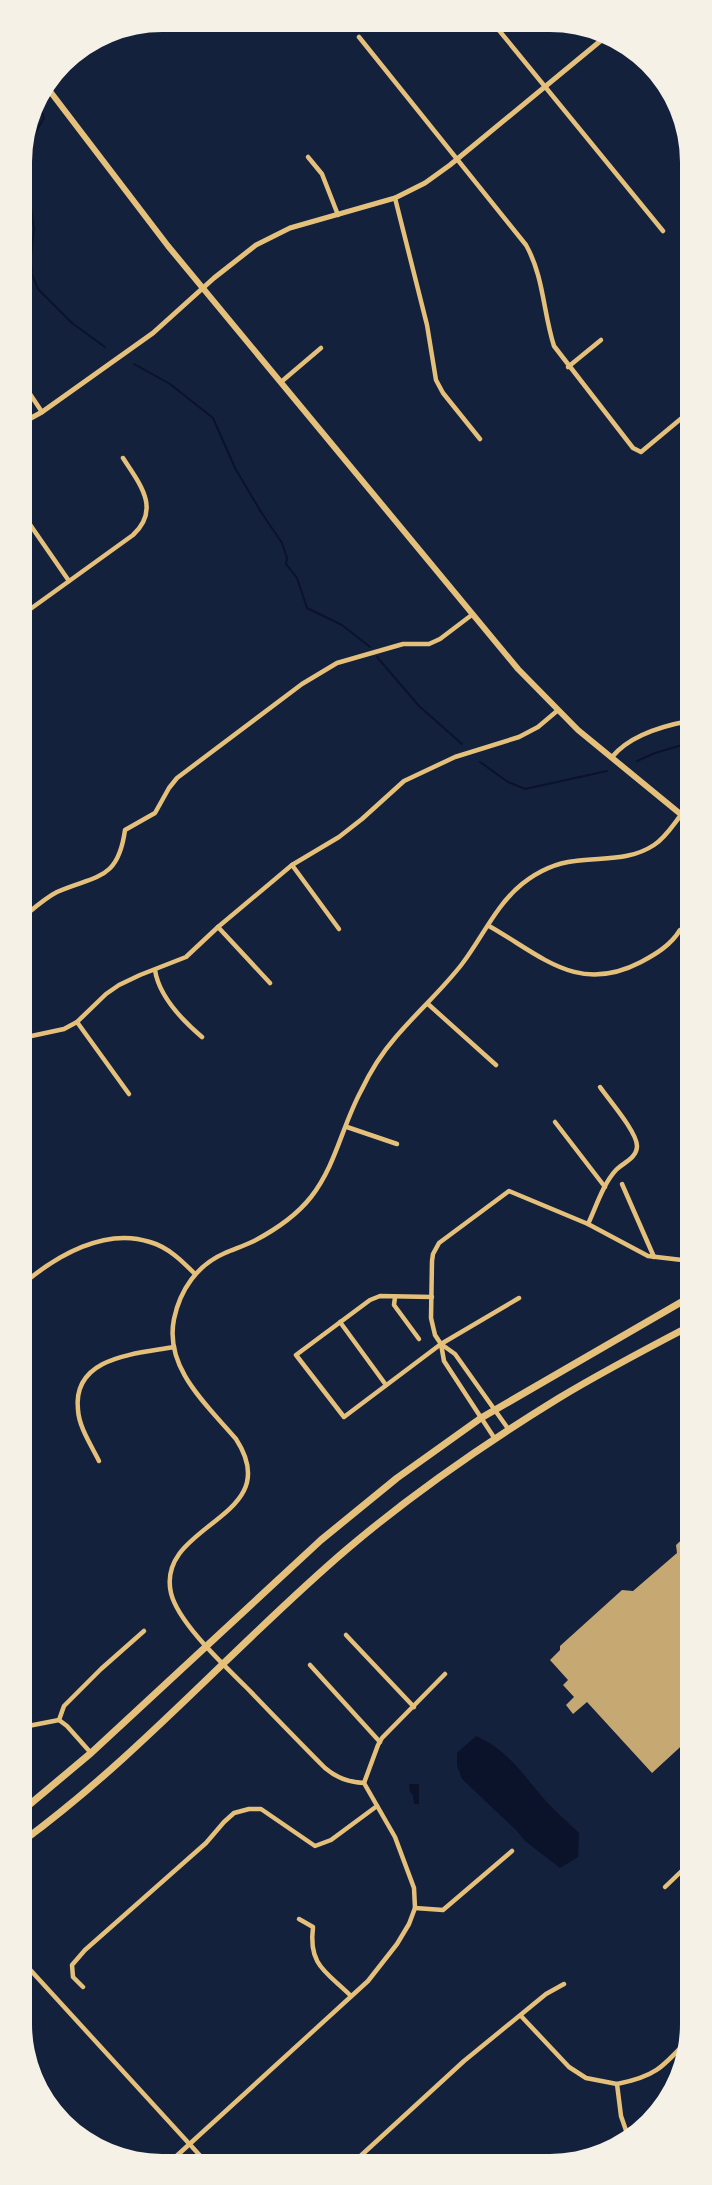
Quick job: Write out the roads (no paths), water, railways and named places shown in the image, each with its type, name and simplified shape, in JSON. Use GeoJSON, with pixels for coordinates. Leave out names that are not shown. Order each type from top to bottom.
{"type":"FeatureCollection","features":[{"type":"Feature","properties":{"kind":"main road"},"geometry":{"type":"LineString","coordinates":[[51,93],[202,288],[518,669],[557,711],[680,814]]}},
{"type":"Feature","properties":{"kind":"main road"},"geometry":{"type":"LineString","coordinates":[[32,1802],[91,1753],[321,1540],[397,1478],[481,1418],[680,1303]]}},
{"type":"Feature","properties":{"kind":"main road"},"geometry":{"type":"LineString","coordinates":[[32,1834],[114,1768],[344,1552],[390,1513],[433,1481],[560,1397],[680,1331]]}},
{"type":"Feature","properties":{"kind":"street"},"geometry":{"type":"LineString","coordinates":[[500,32],[663,231]]}},
{"type":"Feature","properties":{"kind":"street"},"geometry":{"type":"LineString","coordinates":[[359,37],[516,231],[533,257],[539,274],[551,336],[558,353],[638,452],[680,420]]}},
{"type":"Feature","properties":{"kind":"street"},"geometry":{"type":"LineString","coordinates":[[32,418],[153,333],[202,288],[256,245],[275,234],[395,198],[425,183],[600,41]]}},
{"type":"Feature","properties":{"kind":"street"},"geometry":{"type":"LineString","coordinates":[[308,157],[322,174],[338,215]]}},
{"type":"Feature","properties":{"kind":"street"},"geometry":{"type":"LineString","coordinates":[[395,198],[427,325],[436,380],[451,404],[480,439]]}},
{"type":"Feature","properties":{"kind":"street"},"geometry":{"type":"LineString","coordinates":[[568,367],[601,340]]}},
{"type":"Feature","properties":{"kind":"street"},"geometry":{"type":"LineString","coordinates":[[281,382],[321,348]]}},
{"type":"Feature","properties":{"kind":"street"},"geometry":{"type":"LineString","coordinates":[[32,397],[42,412]]}},
{"type":"Feature","properties":{"kind":"street"},"geometry":{"type":"LineString","coordinates":[[32,608],[133,535],[144,524],[147,516],[145,499],[141,487],[123,458]]}},
{"type":"Feature","properties":{"kind":"street"},"geometry":{"type":"LineString","coordinates":[[32,527],[69,581]]}},
{"type":"Feature","properties":{"kind":"street"},"geometry":{"type":"LineString","coordinates":[[32,910],[54,893],[96,879],[106,873],[119,854],[124,830],[155,813],[177,778],[310,679],[337,663],[403,644],[429,644],[452,631],[473,614]]}},
{"type":"Feature","properties":{"kind":"street"},"geometry":{"type":"LineString","coordinates":[[32,1036],[59,1031],[77,1022],[106,994],[119,986],[186,957],[292,865],[347,831],[404,781],[455,757],[519,737],[537,727],[557,711]]}},
{"type":"Feature","properties":{"kind":"street"},"geometry":{"type":"LineString","coordinates":[[612,757],[624,745],[646,734],[680,722]]}},
{"type":"Feature","properties":{"kind":"street"},"geometry":{"type":"LineString","coordinates":[[364,1783],[349,1782],[325,1768],[207,1646],[179,1613],[171,1593],[170,1578],[175,1562],[194,1537],[237,1503],[247,1484],[248,1469],[236,1438],[186,1379],[174,1347],[173,1331],[178,1304],[195,1274],[222,1254],[253,1242],[274,1230],[304,1205],[327,1172],[360,1092],[375,1066],[395,1038],[462,964],[504,903],[517,889],[541,872],[574,861],[624,857],[643,851],[662,838],[680,816]]}},
{"type":"Feature","properties":{"kind":"street"},"geometry":{"type":"LineString","coordinates":[[292,865],[339,929]]}},
{"type":"Feature","properties":{"kind":"street"},"geometry":{"type":"LineString","coordinates":[[489,926],[554,964],[588,976],[608,975],[633,966],[659,952],[680,930]]}},
{"type":"Feature","properties":{"kind":"street"},"geometry":{"type":"LineString","coordinates":[[218,927],[270,983]]}},
{"type":"Feature","properties":{"kind":"street"},"geometry":{"type":"LineString","coordinates":[[155,970],[163,991],[177,1013],[202,1037]]}},
{"type":"Feature","properties":{"kind":"street"},"geometry":{"type":"LineString","coordinates":[[428,1004],[496,1065]]}},
{"type":"Feature","properties":{"kind":"street"},"geometry":{"type":"LineString","coordinates":[[77,1022],[129,1094]]}},
{"type":"Feature","properties":{"kind":"street"},"geometry":{"type":"LineString","coordinates":[[588,1224],[605,1187],[616,1170],[635,1154],[637,1146],[634,1135],[600,1087]]}},
{"type":"Feature","properties":{"kind":"street"},"geometry":{"type":"LineString","coordinates":[[555,1122],[605,1187]]}},
{"type":"Feature","properties":{"kind":"street"},"geometry":{"type":"LineString","coordinates":[[346,1127],[397,1144]]}},
{"type":"Feature","properties":{"kind":"street"},"geometry":{"type":"LineString","coordinates":[[622,1184],[654,1257]]}},
{"type":"Feature","properties":{"kind":"street"},"geometry":{"type":"LineString","coordinates":[[509,1430],[455,1354],[441,1344],[435,1335],[431,1318],[433,1254],[439,1243],[509,1191],[588,1224],[648,1256],[680,1260]]}},
{"type":"Feature","properties":{"kind":"street"},"geometry":{"type":"LineString","coordinates":[[32,1277],[46,1265],[72,1251],[102,1241],[117,1239],[139,1239],[163,1247],[183,1261],[195,1274]]}},
{"type":"Feature","properties":{"kind":"street"},"geometry":{"type":"LineString","coordinates":[[432,1297],[380,1296],[370,1300],[296,1355],[344,1417],[441,1344],[519,1298]]}},
{"type":"Feature","properties":{"kind":"street"},"geometry":{"type":"LineString","coordinates":[[395,1297],[394,1305],[419,1339]]}},
{"type":"Feature","properties":{"kind":"street"},"geometry":{"type":"LineString","coordinates":[[340,1322],[386,1385]]}},
{"type":"Feature","properties":{"kind":"street"},"geometry":{"type":"LineString","coordinates":[[441,1344],[444,1362],[495,1439]]}},
{"type":"Feature","properties":{"kind":"street"},"geometry":{"type":"LineString","coordinates":[[99,1461],[82,1425],[78,1410],[79,1395],[85,1380],[93,1369],[110,1359],[174,1347]]}},
{"type":"Feature","properties":{"kind":"street"},"geometry":{"type":"LineString","coordinates":[[59,1720],[64,1706],[144,1631]]}},
{"type":"Feature","properties":{"kind":"street"},"geometry":{"type":"LineString","coordinates":[[346,1635],[414,1707]]}},
{"type":"Feature","properties":{"kind":"street"},"geometry":{"type":"LineString","coordinates":[[310,1665],[380,1742]]}},
{"type":"Feature","properties":{"kind":"street"},"geometry":{"type":"LineString","coordinates":[[364,1783],[380,1742],[445,1674]]}},
{"type":"Feature","properties":{"kind":"street"},"geometry":{"type":"LineString","coordinates":[[32,1726],[59,1720],[91,1753]]}},
{"type":"Feature","properties":{"kind":"street"},"geometry":{"type":"LineString","coordinates":[[179,2154],[370,1978],[397,1944],[409,1924],[415,1908],[411,1878],[395,1837],[364,1783]]}},
{"type":"Feature","properties":{"kind":"street"},"geometry":{"type":"LineString","coordinates":[[83,1987],[73,1977],[72,1965],[85,1950],[206,1843],[230,1816],[249,1809],[261,1809],[315,1846],[331,1840],[377,1806]]}},
{"type":"Feature","properties":{"kind":"street"},"geometry":{"type":"LineString","coordinates":[[415,1908],[443,1910],[512,1851]]}},
{"type":"Feature","properties":{"kind":"street"},"geometry":{"type":"LineString","coordinates":[[665,1887],[680,1872]]}},
{"type":"Feature","properties":{"kind":"street"},"geometry":{"type":"LineString","coordinates":[[298,1919],[313,1927],[311,1939],[315,1959],[351,1996]]}},
{"type":"Feature","properties":{"kind":"street"},"geometry":{"type":"LineString","coordinates":[[32,1972],[198,2154]]}},
{"type":"Feature","properties":{"kind":"street"},"geometry":{"type":"LineString","coordinates":[[363,2154],[464,2061],[546,1994],[564,1984]]}},
{"type":"Feature","properties":{"kind":"street"},"geometry":{"type":"LineString","coordinates":[[521,2016],[568,2067],[586,2078],[617,2084],[640,2079],[662,2068],[677,2051]]}},
{"type":"Feature","properties":{"kind":"street"},"geometry":{"type":"LineString","coordinates":[[617,2084],[621,2116],[626,2130]]}},
{"type":"Feature","properties":{"kind":"water"},"geometry":{"type":"Polygon","coordinates":[[[476,1736],[487,1741],[506,1756],[545,1800],[579,1833],[578,1857],[560,1868],[525,1841],[462,1779],[457,1766],[457,1753],[476,1736]]]}},
{"type":"Feature","properties":{"kind":"water"},"geometry":{"type":"Polygon","coordinates":[[[409,1784],[419,1784],[419,1804],[414,1804],[409,1784]]]}},
{"type":"Feature","properties":{"kind":"waterway"},"geometry":{"type":"LineString","coordinates":[[35,133],[44,118],[41,111]]}},
{"type":"Feature","properties":{"kind":"waterway"},"geometry":{"type":"LineString","coordinates":[[32,215],[34,229],[32,248]]}},
{"type":"Feature","properties":{"kind":"waterway"},"geometry":{"type":"LineString","coordinates":[[32,275],[38,289],[72,323],[105,347]]}},
{"type":"Feature","properties":{"kind":"waterway"},"geometry":{"type":"LineString","coordinates":[[134,364],[170,384],[213,418],[235,468],[282,543],[287,558],[286,564],[297,578],[307,608],[342,625],[370,647]]}},
{"type":"Feature","properties":{"kind":"waterway"},"geometry":{"type":"LineString","coordinates":[[377,657],[419,706],[462,744]]}},
{"type":"Feature","properties":{"kind":"waterway"},"geometry":{"type":"LineString","coordinates":[[637,761],[680,746]]}},
{"type":"Feature","properties":{"kind":"waterway"},"geometry":{"type":"LineString","coordinates":[[480,762],[508,782],[525,789],[607,771]]}}]}
